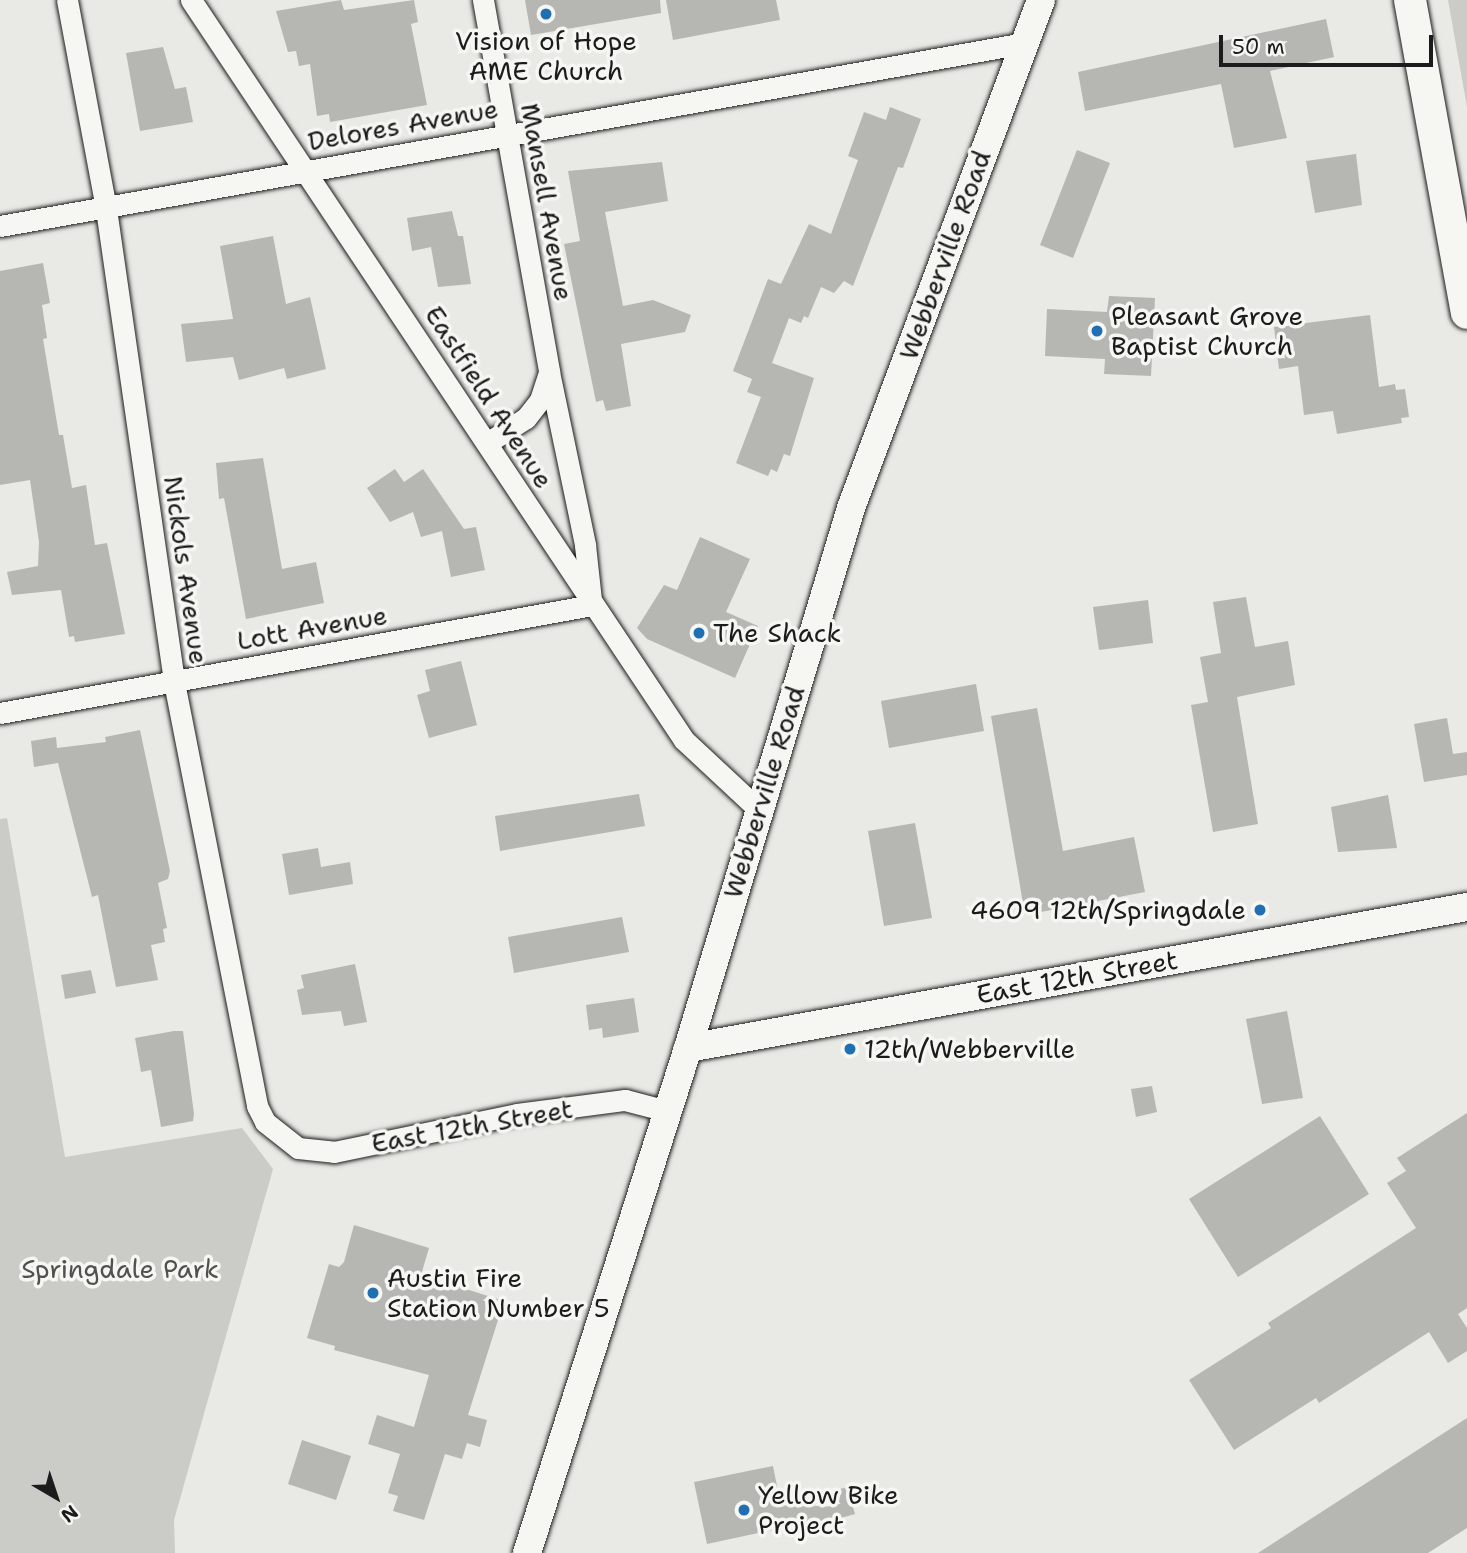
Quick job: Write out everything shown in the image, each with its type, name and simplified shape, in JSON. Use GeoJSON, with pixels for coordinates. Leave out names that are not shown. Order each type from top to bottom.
{"type":"FeatureCollection","features":[{"type":"Feature","properties":{"kind":"main road"},"geometry":{"type":"LineString","coordinates":[[1410,0],[1467,313]]}},
{"type":"Feature","properties":{"kind":"street","name":"Nickols Avenue"},"geometry":{"type":"LineString","coordinates":[[67,0],[106,209],[174,682],[257,1106],[280,1138]]}},
{"type":"Feature","properties":{"kind":"street","name":"Eastfield Avenue"},"geometry":{"type":"LineString","coordinates":[[191,0],[487,443],[592,606],[684,740],[759,810]]}},
{"type":"Feature","properties":{"kind":"street","name":"Mansell Avenue"},"geometry":{"type":"LineString","coordinates":[[483,0],[549,372],[583,531],[592,606]]}},
{"type":"Feature","properties":{"kind":"street","name":"Webberville Road"},"geometry":{"type":"LineString","coordinates":[[527,1553],[688,1048],[851,508],[1041,0]]}},
{"type":"Feature","properties":{"kind":"street","name":"Delores Avenue"},"geometry":{"type":"LineString","coordinates":[[0,226],[1024,43]]}},
{"type":"Feature","properties":{"kind":"street"},"geometry":{"type":"LineString","coordinates":[[487,443],[526,418],[540,400],[549,372]]}},
{"type":"Feature","properties":{"kind":"street","name":"Lott Avenue"},"geometry":{"type":"LineString","coordinates":[[0,713],[592,606]]}},
{"type":"Feature","properties":{"kind":"street","name":"East 12th Street"},"geometry":{"type":"LineString","coordinates":[[688,1048],[1467,907]]}},
{"type":"Feature","properties":{"kind":"street","name":"East 12th Street"},"geometry":{"type":"LineString","coordinates":[[280,1138],[298,1148],[334,1152],[517,1114],[625,1100],[667,1111]]}},
{"type":"Feature","properties":{"kind":"green space"},"geometry":{"type":"Polygon","coordinates":[[[1448,0],[1467,0],[1467,107],[1448,0]]]}},
{"type":"Feature","properties":{"kind":"green space","name":"Springdale Park"},"geometry":{"type":"Polygon","coordinates":[[[7,818],[65,1157],[242,1128],[273,1169],[174,1520],[175,1553],[0,1553],[0,819],[7,818]]]}},
{"type":"Feature","properties":{"kind":"building"},"geometry":{"type":"Polygon","coordinates":[[[341,0],[344,10],[414,0],[418,22],[411,24],[427,105],[330,122],[329,114],[317,116],[310,64],[299,66],[296,51],[288,52],[276,11],[341,0]]]}},
{"type":"Feature","properties":{"kind":"building"},"geometry":{"type":"Polygon","coordinates":[[[525,0],[660,0],[661,13],[531,35],[525,0]]]}},
{"type":"Feature","properties":{"kind":"building"},"geometry":{"type":"Polygon","coordinates":[[[666,0],[776,0],[780,20],[673,40],[666,0]]]}},
{"type":"Feature","properties":{"kind":"building"},"geometry":{"type":"Polygon","coordinates":[[[1326,19],[1334,57],[1270,71],[1287,138],[1234,148],[1221,84],[1085,111],[1078,72],[1326,19]]]}},
{"type":"Feature","properties":{"kind":"building"},"geometry":{"type":"Polygon","coordinates":[[[163,47],[175,89],[186,87],[193,122],[140,131],[126,53],[163,47]]]}},
{"type":"Feature","properties":{"kind":"building"},"geometry":{"type":"Polygon","coordinates":[[[890,107],[921,119],[903,168],[898,167],[853,286],[844,281],[834,293],[821,287],[808,318],[804,316],[801,323],[789,318],[772,363],[814,378],[790,456],[784,454],[777,472],[771,469],[768,476],[736,463],[761,397],[747,392],[752,379],[733,371],[768,279],[781,284],[809,224],[831,234],[858,160],[848,156],[864,112],[886,120],[890,107]]]}},
{"type":"Feature","properties":{"kind":"building"},"geometry":{"type":"Polygon","coordinates":[[[1077,150],[1110,163],[1073,258],[1040,245],[1077,150]]]}},
{"type":"Feature","properties":{"kind":"building"},"geometry":{"type":"Polygon","coordinates":[[[1356,154],[1362,205],[1315,213],[1306,161],[1356,154]]]}},
{"type":"Feature","properties":{"kind":"building"},"geometry":{"type":"Polygon","coordinates":[[[662,162],[668,201],[605,212],[623,306],[653,300],[691,315],[685,332],[621,344],[631,406],[606,411],[603,400],[596,402],[564,244],[580,241],[568,171],[662,162]]]}},
{"type":"Feature","properties":{"kind":"building"},"geometry":{"type":"Polygon","coordinates":[[[452,211],[458,236],[463,236],[471,284],[438,287],[431,247],[412,251],[407,218],[452,211]]]}},
{"type":"Feature","properties":{"kind":"building"},"geometry":{"type":"Polygon","coordinates":[[[273,236],[286,304],[310,297],[326,369],[287,379],[284,368],[239,380],[233,357],[186,362],[181,324],[233,319],[220,246],[273,236]]]}},
{"type":"Feature","properties":{"kind":"building"},"geometry":{"type":"Polygon","coordinates":[[[43,263],[50,303],[42,305],[47,338],[43,339],[59,435],[63,435],[72,488],[86,485],[95,545],[107,543],[125,634],[75,642],[74,636],[69,637],[61,590],[12,595],[7,572],[38,566],[39,542],[30,480],[0,485],[0,271],[43,263]]]}},
{"type":"Feature","properties":{"kind":"building","name":"Pleasant Grove Baptist Church"},"geometry":{"type":"Polygon","coordinates":[[[1109,296],[1155,298],[1151,376],[1104,374],[1105,359],[1045,356],[1047,309],[1107,312],[1109,296]]]}},
{"type":"Feature","properties":{"kind":"building"},"geometry":{"type":"Polygon","coordinates":[[[1370,315],[1379,387],[1395,384],[1396,390],[1405,389],[1409,417],[1401,418],[1402,423],[1337,434],[1333,411],[1304,415],[1298,366],[1279,369],[1274,327],[1370,315]]]}},
{"type":"Feature","properties":{"kind":"building"},"geometry":{"type":"Polygon","coordinates":[[[263,458],[282,569],[316,562],[324,603],[246,619],[224,498],[219,499],[216,463],[263,458]]]}},
{"type":"Feature","properties":{"kind":"building"},"geometry":{"type":"Polygon","coordinates":[[[395,469],[404,482],[423,469],[464,529],[476,527],[485,570],[451,577],[442,531],[421,537],[413,512],[390,522],[367,488],[395,469]]]}},
{"type":"Feature","properties":{"kind":"building","name":"The Shack"},"geometry":{"type":"Polygon","coordinates":[[[700,537],[750,559],[726,612],[758,626],[735,678],[647,639],[637,628],[664,585],[677,590],[700,537]]]}},
{"type":"Feature","properties":{"kind":"building"},"geometry":{"type":"Polygon","coordinates":[[[1246,597],[1255,647],[1288,641],[1295,685],[1237,697],[1258,824],[1213,832],[1191,705],[1208,702],[1200,657],[1221,653],[1213,602],[1246,597]]]}},
{"type":"Feature","properties":{"kind":"building"},"geometry":{"type":"Polygon","coordinates":[[[1148,600],[1153,643],[1099,650],[1093,607],[1148,600]]]}},
{"type":"Feature","properties":{"kind":"building"},"geometry":{"type":"Polygon","coordinates":[[[461,661],[477,725],[429,738],[417,695],[430,691],[425,670],[461,661]]]}},
{"type":"Feature","properties":{"kind":"building"},"geometry":{"type":"Polygon","coordinates":[[[976,684],[984,731],[889,748],[881,701],[976,684]]]}},
{"type":"Feature","properties":{"kind":"building"},"geometry":{"type":"Polygon","coordinates":[[[1037,708],[1063,851],[1134,837],[1145,892],[1025,915],[991,716],[1037,708]]]}},
{"type":"Feature","properties":{"kind":"building"},"geometry":{"type":"Polygon","coordinates":[[[1447,718],[1453,754],[1467,752],[1467,775],[1424,782],[1414,724],[1447,718]]]}},
{"type":"Feature","properties":{"kind":"building"},"geometry":{"type":"Polygon","coordinates":[[[140,730],[170,871],[168,879],[158,883],[167,928],[163,929],[165,942],[151,945],[158,980],[116,987],[98,895],[92,897],[58,763],[34,767],[31,741],[56,737],[57,748],[106,742],[105,737],[140,730]]]}},
{"type":"Feature","properties":{"kind":"building"},"geometry":{"type":"Polygon","coordinates":[[[639,794],[645,826],[500,851],[495,816],[639,794]]]}},
{"type":"Feature","properties":{"kind":"building"},"geometry":{"type":"Polygon","coordinates":[[[1388,795],[1397,848],[1338,852],[1331,807],[1388,795]]]}},
{"type":"Feature","properties":{"kind":"building"},"geometry":{"type":"Polygon","coordinates":[[[915,823],[932,918],[884,926],[868,831],[915,823]]]}},
{"type":"Feature","properties":{"kind":"building"},"geometry":{"type":"Polygon","coordinates":[[[318,848],[321,867],[350,862],[353,884],[289,895],[282,854],[318,848]]]}},
{"type":"Feature","properties":{"kind":"building"},"geometry":{"type":"Polygon","coordinates":[[[622,917],[629,952],[514,973],[508,937],[622,917]]]}},
{"type":"Feature","properties":{"kind":"building"},"geometry":{"type":"Polygon","coordinates":[[[355,964],[367,1022],[344,1026],[341,1011],[302,1015],[297,990],[304,988],[301,975],[355,964]]]}},
{"type":"Feature","properties":{"kind":"building"},"geometry":{"type":"Polygon","coordinates":[[[91,970],[96,993],[65,999],[61,975],[91,970]]]}},
{"type":"Feature","properties":{"kind":"building"},"geometry":{"type":"Polygon","coordinates":[[[634,998],[639,1032],[603,1038],[602,1028],[589,1030],[586,1005],[634,998]]]}},
{"type":"Feature","properties":{"kind":"building"},"geometry":{"type":"Polygon","coordinates":[[[1287,1011],[1303,1098],[1262,1104],[1246,1019],[1287,1011]]]}},
{"type":"Feature","properties":{"kind":"building"},"geometry":{"type":"Polygon","coordinates":[[[183,1031],[194,1114],[193,1121],[161,1127],[151,1070],[141,1072],[135,1038],[183,1031]]]}},
{"type":"Feature","properties":{"kind":"building"},"geometry":{"type":"Polygon","coordinates":[[[1152,1086],[1157,1112],[1136,1117],[1131,1089],[1152,1086]]]}},
{"type":"Feature","properties":{"kind":"building"},"geometry":{"type":"Polygon","coordinates":[[[1467,1113],[1467,1308],[1458,1314],[1467,1328],[1467,1351],[1448,1363],[1429,1332],[1319,1403],[1316,1398],[1234,1450],[1189,1380],[1271,1328],[1268,1323],[1416,1228],[1387,1183],[1406,1171],[1397,1158],[1467,1113]]]}},
{"type":"Feature","properties":{"kind":"building"},"geometry":{"type":"Polygon","coordinates":[[[1320,1116],[1369,1194],[1238,1277],[1189,1199],[1320,1116]]]}},
{"type":"Feature","properties":{"kind":"building","name":"Austin Fire Station Number 5"},"geometry":{"type":"Polygon","coordinates":[[[354,1225],[429,1248],[421,1275],[504,1301],[468,1415],[487,1420],[480,1447],[467,1443],[462,1459],[445,1454],[424,1520],[393,1511],[398,1496],[388,1493],[400,1454],[368,1444],[377,1415],[414,1427],[429,1375],[334,1350],[335,1346],[307,1338],[329,1264],[339,1267],[344,1262],[354,1225]]]}},
{"type":"Feature","properties":{"kind":"building"},"geometry":{"type":"Polygon","coordinates":[[[1467,1418],[1467,1528],[1428,1553],[1258,1553],[1467,1418]]]}},
{"type":"Feature","properties":{"kind":"building"},"geometry":{"type":"Polygon","coordinates":[[[302,1440],[351,1456],[336,1500],[288,1484],[302,1440]]]}},
{"type":"Feature","properties":{"kind":"building"},"geometry":{"type":"Polygon","coordinates":[[[773,1466],[781,1506],[847,1487],[855,1514],[806,1528],[805,1523],[707,1544],[694,1482],[773,1466]]]}},
{"type":"Feature","properties":{"kind":"place","name":"Vision of Hope AME Church"},"geometry":{"type":"Point","coordinates":[546,14]}},
{"type":"Feature","properties":{"kind":"place","name":"Pleasant Grove Baptist Church"},"geometry":{"type":"Point","coordinates":[1097,331]}},
{"type":"Feature","properties":{"kind":"place","name":"The Shack"},"geometry":{"type":"Point","coordinates":[699,633]}},
{"type":"Feature","properties":{"kind":"place","name":"4609 12th/Springdale"},"geometry":{"type":"Point","coordinates":[1260,910]}},
{"type":"Feature","properties":{"kind":"place","name":"12th/Webberville"},"geometry":{"type":"Point","coordinates":[850,1049]}},
{"type":"Feature","properties":{"kind":"place","name":"Austin Fire Station Number 5"},"geometry":{"type":"Point","coordinates":[373,1293]}},
{"type":"Feature","properties":{"kind":"place","name":"Yellow Bike Project"},"geometry":{"type":"Point","coordinates":[744,1510]}}]}
